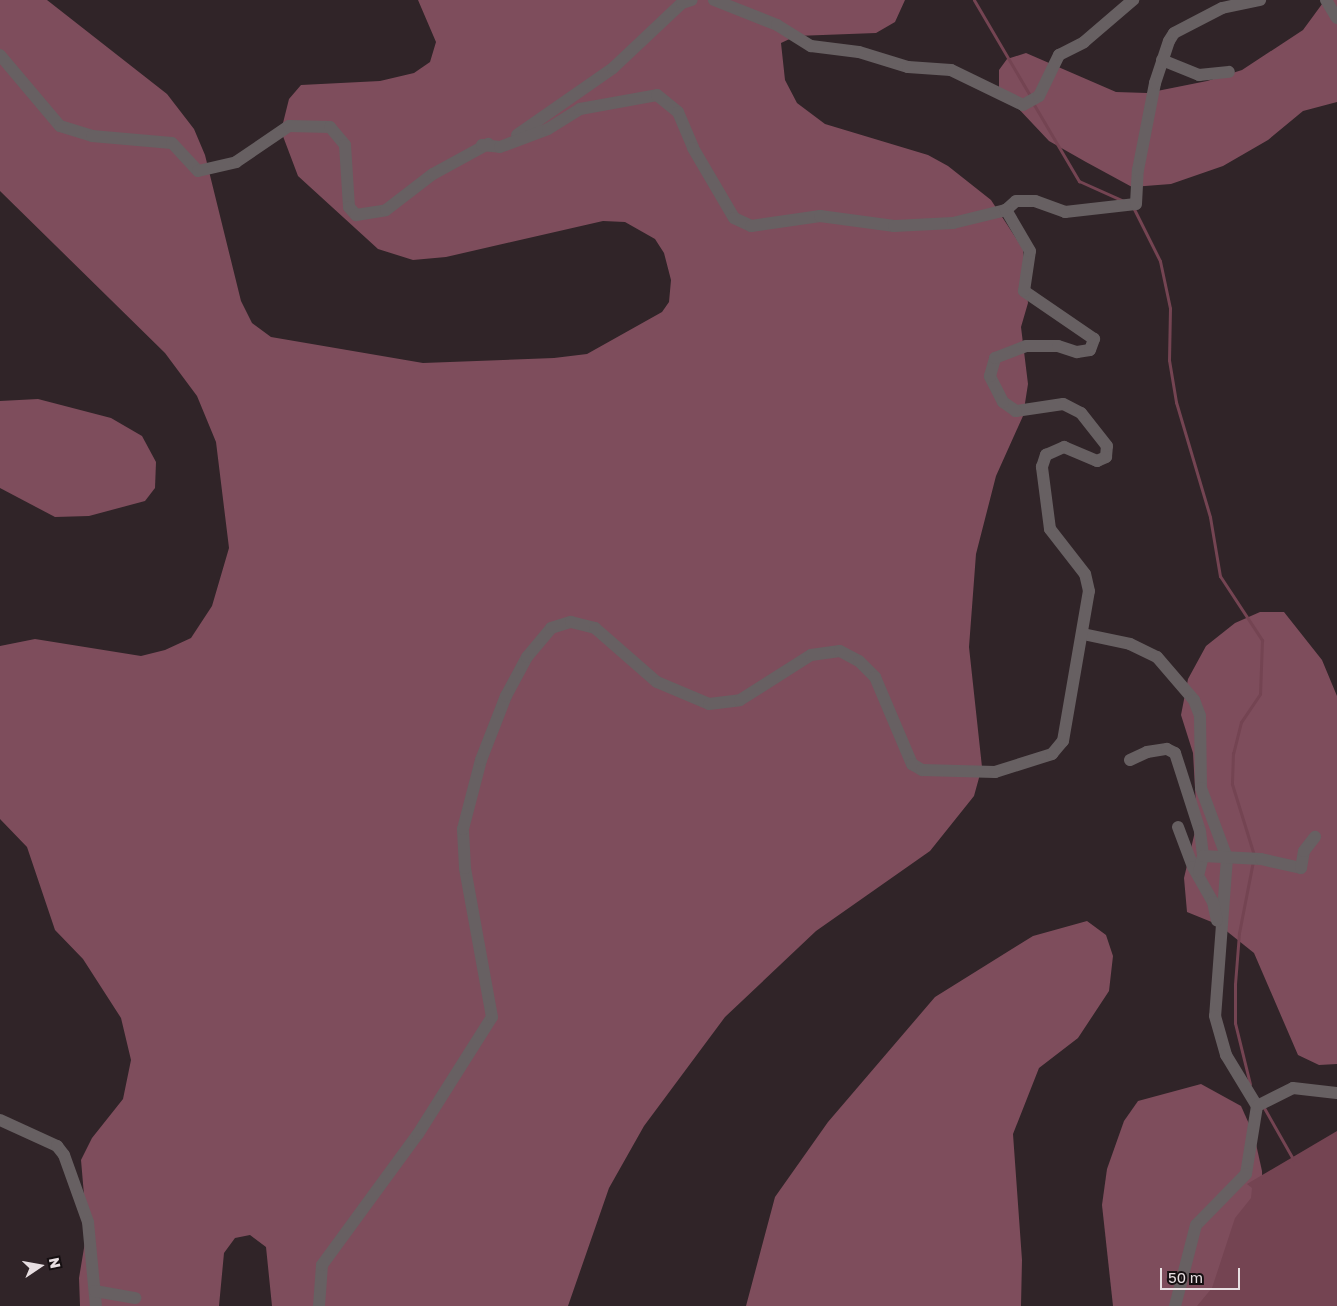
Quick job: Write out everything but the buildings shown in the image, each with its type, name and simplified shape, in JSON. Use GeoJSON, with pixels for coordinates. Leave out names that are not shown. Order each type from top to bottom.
{"type":"FeatureCollection","features":[{"type":"Feature","properties":{"kind":"street"},"geometry":{"type":"LineString","coordinates":[[0,55],[60,126],[92,136],[172,143],[198,171],[236,162],[289,126],[330,128],[345,145],[349,207],[356,216],[386,210],[482,146],[516,135],[613,68],[682,3],[692,0]]}},
{"type":"Feature","properties":{"kind":"street"},"geometry":{"type":"LineString","coordinates":[[714,0],[776,25],[811,46],[859,52],[908,68],[951,70],[1023,105],[1039,96],[1059,55],[1084,42],[1133,0]]}},
{"type":"Feature","properties":{"kind":"street"},"geometry":{"type":"LineString","coordinates":[[482,146],[500,147],[516,141],[580,109],[657,95],[678,112],[693,148],[734,218],[751,226],[820,216],[894,226],[953,223],[1006,210],[1016,201],[1035,201],[1065,212],[1136,204],[1138,170],[1162,60],[1174,33],[1222,8],[1260,0]]}},
{"type":"Feature","properties":{"kind":"street"},"geometry":{"type":"LineString","coordinates":[[1326,0],[1337,18]]}},
{"type":"Feature","properties":{"kind":"street"},"geometry":{"type":"LineString","coordinates":[[1162,60],[1199,75],[1229,72]]}},
{"type":"Feature","properties":{"kind":"street"},"geometry":{"type":"LineString","coordinates":[[319,1306],[322,1265],[418,1134],[492,1017],[465,868],[463,828],[481,760],[506,696],[528,657],[551,628],[570,622],[595,628],[658,682],[709,704],[740,700],[811,655],[840,652],[859,661],[875,677],[912,764],[922,770],[995,772],[1052,754],[1063,741],[1089,591],[1085,574],[1050,529],[1042,467],[1046,454],[1064,447],[1097,461],[1106,457],[1108,446],[1081,413],[1063,404],[1016,411],[1002,402],[990,376],[995,358],[1026,346],[1058,346],[1077,352],[1090,350],[1094,339],[1024,291],[1030,251],[1006,210]]}},
{"type":"Feature","properties":{"kind":"street"},"geometry":{"type":"LineString","coordinates":[[1083,634],[1130,644],[1157,657],[1194,700],[1200,716],[1201,788],[1233,858],[1220,941],[1215,1016],[1219,1037],[1257,1106],[1246,1174],[1196,1225],[1175,1306]]}},
{"type":"Feature","properties":{"kind":"street"},"geometry":{"type":"LineString","coordinates":[[1130,760],[1146,752],[1166,749],[1175,753],[1200,831],[1203,856],[1199,872]]}},
{"type":"Feature","properties":{"kind":"street"},"geometry":{"type":"LineString","coordinates":[[1178,827],[1213,902],[1220,941]]}},
{"type":"Feature","properties":{"kind":"street"},"geometry":{"type":"LineString","coordinates":[[1203,856],[1262,859],[1301,868],[1304,851],[1314,837]]}},
{"type":"Feature","properties":{"kind":"street"},"geometry":{"type":"LineString","coordinates":[[1257,1106],[1294,1088],[1337,1093]]}},
{"type":"Feature","properties":{"kind":"street"},"geometry":{"type":"LineString","coordinates":[[0,1120],[57,1146],[64,1155],[88,1222],[96,1306]]}},
{"type":"Feature","properties":{"kind":"street"},"geometry":{"type":"LineString","coordinates":[[95,1291],[135,1298]]}},
{"type":"Feature","properties":{"kind":"shaded area"},"geometry":{"type":"Polygon","coordinates":[[[0,0],[47,0],[167,94],[194,129],[205,155],[241,301],[252,323],[271,337],[423,363],[554,358],[587,354],[662,312],[669,302],[671,280],[664,253],[655,239],[625,222],[603,221],[446,257],[413,260],[378,249],[298,176],[281,131],[289,99],[301,85],[380,81],[414,73],[430,62],[436,42],[418,0],[905,0],[895,22],[876,33],[796,36],[781,43],[785,80],[797,103],[825,124],[928,155],[948,166],[991,200],[1023,249],[1028,303],[1021,327],[1028,384],[1023,416],[996,476],[976,554],[969,647],[982,767],[974,796],[930,851],[816,931],[725,1017],[644,1126],[609,1188],[568,1306],[272,1306],[266,1247],[250,1235],[235,1238],[224,1253],[219,1306],[80,1306],[79,1278],[87,1230],[81,1160],[92,1138],[123,1099],[131,1060],[121,1018],[83,959],[55,930],[27,847],[0,819],[0,646],[35,639],[141,656],[165,650],[191,638],[212,606],[229,548],[216,442],[197,396],[165,353],[0,191],[0,0]]]}},
{"type":"Feature","properties":{"kind":"shaded area"},"geometry":{"type":"Polygon","coordinates":[[[1325,0],[1337,0],[1337,102],[1303,111],[1268,140],[1223,166],[1171,184],[1132,187],[1086,162],[1049,141],[999,88],[999,70],[1007,59],[1026,53],[1116,92],[1147,93],[1207,81],[1242,70],[1303,30],[1325,0]]]}},
{"type":"Feature","properties":{"kind":"shaded area"},"geometry":{"type":"Polygon","coordinates":[[[38,399],[111,418],[142,436],[156,462],[155,488],[145,501],[89,516],[55,517],[0,488],[0,401],[38,399]]]}},
{"type":"Feature","properties":{"kind":"shaded area"},"geometry":{"type":"Polygon","coordinates":[[[1260,612],[1284,612],[1322,660],[1337,696],[1337,1064],[1319,1065],[1298,1055],[1254,953],[1219,925],[1187,912],[1184,878],[1197,823],[1193,753],[1181,715],[1188,679],[1206,646],[1235,623],[1260,612]]]}},
{"type":"Feature","properties":{"kind":"shaded area"},"geometry":{"type":"Polygon","coordinates":[[[1087,921],[1106,935],[1113,956],[1109,991],[1078,1038],[1039,1068],[1013,1134],[1022,1260],[1021,1306],[746,1306],[775,1197],[828,1122],[935,997],[1033,936],[1087,921]]]}},
{"type":"Feature","properties":{"kind":"shaded area"},"geometry":{"type":"Polygon","coordinates":[[[1201,1084],[1241,1106],[1254,1135],[1262,1171],[1263,1204],[1242,1306],[1113,1306],[1102,1205],[1107,1169],[1124,1121],[1138,1101],[1201,1084]]]}},
{"type":"Feature","properties":{"kind":"shaded area"},"geometry":{"type":"Polygon","coordinates":[[[1337,1131],[1337,1306],[1197,1306],[1212,1288],[1235,1218],[1251,1198],[1252,1188],[1247,1184],[1337,1131]]]}},
{"type":"Feature","properties":{"kind":"waterway"},"geometry":{"type":"LineString","coordinates":[[974,0],[1031,97]]}},
{"type":"Feature","properties":{"kind":"waterway"},"geometry":{"type":"LineString","coordinates":[[1033,103],[1079,181],[1126,202]]}},
{"type":"Feature","properties":{"kind":"waterway"},"geometry":{"type":"LineString","coordinates":[[1133,207],[1160,261],[1170,308],[1169,360],[1176,402],[1210,517],[1220,576],[1262,640],[1260,694],[1241,722],[1233,753],[1232,784],[1254,855]]}},
{"type":"Feature","properties":{"kind":"waterway"},"geometry":{"type":"LineString","coordinates":[[1250,1084],[1235,1023],[1235,984],[1239,933],[1253,861]]}},
{"type":"Feature","properties":{"kind":"waterway"},"geometry":{"type":"LineString","coordinates":[[1263,1106],[1293,1159]]}}]}
